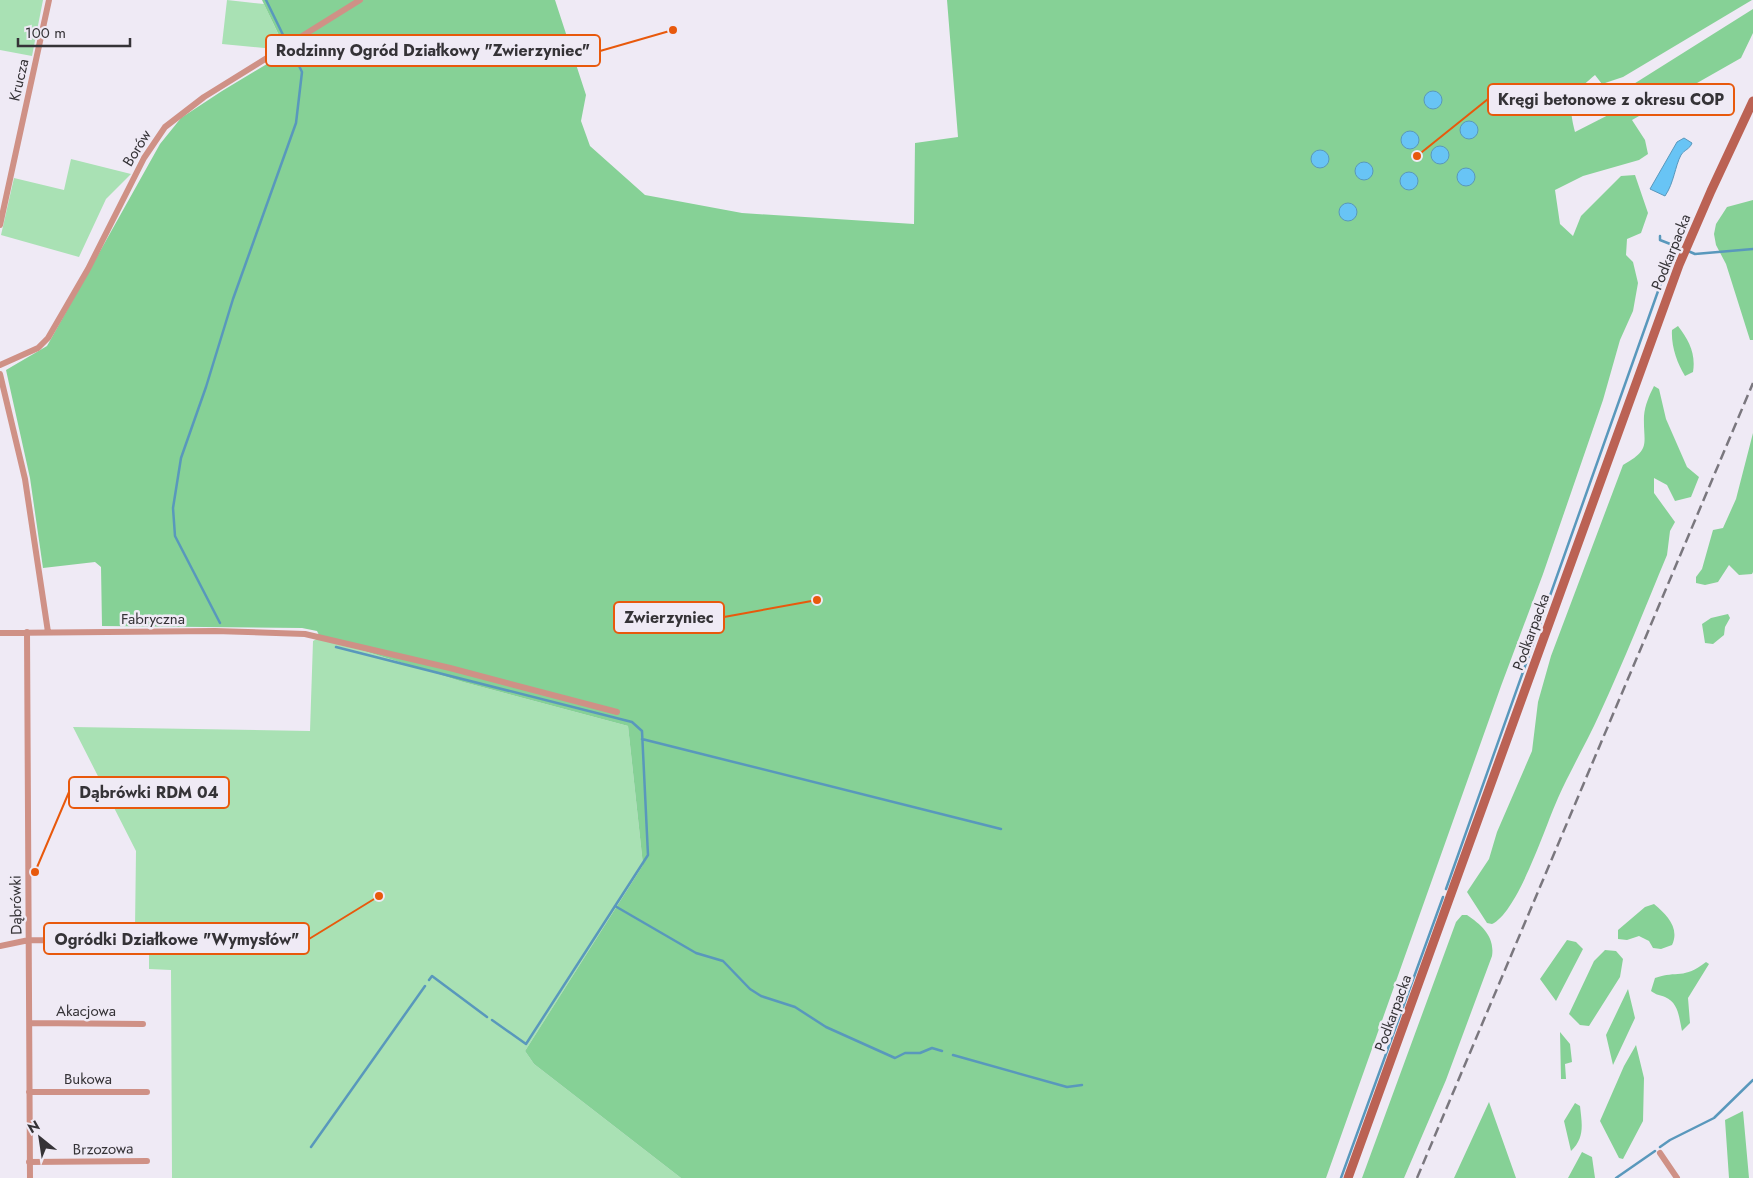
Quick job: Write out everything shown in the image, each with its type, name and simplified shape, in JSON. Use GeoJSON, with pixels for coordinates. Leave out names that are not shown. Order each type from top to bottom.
{"type":"FeatureCollection","features":[{"type":"Feature","properties":{"kind":"main road","name":"Podkarpacka"},"geometry":{"type":"LineString","coordinates":[[1348,1178],[1679,265],[1753,102]]}},
{"type":"Feature","properties":{"kind":"street","name":"Krucza"},"geometry":{"type":"LineString","coordinates":[[0,225],[49,0]]}},
{"type":"Feature","properties":{"kind":"street","name":"Borów"},"geometry":{"type":"LineString","coordinates":[[0,365],[38,348],[48,338],[88,268],[144,158],[165,128],[204,97],[360,0]]}},
{"type":"Feature","properties":{"kind":"street"},"geometry":{"type":"LineString","coordinates":[[0,374],[25,478],[48,632]]}},
{"type":"Feature","properties":{"kind":"street","name":"Fabryczna"},"geometry":{"type":"LineString","coordinates":[[0,633],[215,631],[305,634],[450,668],[617,712]]}},
{"type":"Feature","properties":{"kind":"street","name":"Dąbrówki"},"geometry":{"type":"LineString","coordinates":[[27,632],[30,1178]]}},
{"type":"Feature","properties":{"kind":"street"},"geometry":{"type":"LineString","coordinates":[[0,946],[29,940],[154,941]]}},
{"type":"Feature","properties":{"kind":"street","name":"Akacjowa"},"geometry":{"type":"LineString","coordinates":[[30,1023],[143,1024]]}},
{"type":"Feature","properties":{"kind":"street","name":"Bukowa"},"geometry":{"type":"LineString","coordinates":[[29,1092],[147,1092]]}},
{"type":"Feature","properties":{"kind":"street"},"geometry":{"type":"LineString","coordinates":[[1660,1153],[1677,1178]]}},
{"type":"Feature","properties":{"kind":"street","name":"Brzozowa"},"geometry":{"type":"LineString","coordinates":[[29,1162],[148,1161]]}},
{"type":"Feature","properties":{"kind":"green space"},"geometry":{"type":"Polygon","coordinates":[[[0,0],[43,0],[32,56],[0,50],[0,0]]]}},
{"type":"Feature","properties":{"kind":"green space"},"geometry":{"type":"Polygon","coordinates":[[[227,0],[264,4],[283,44],[275,49],[222,44],[227,0]]]}},
{"type":"Feature","properties":{"kind":"green space"},"geometry":{"type":"Polygon","coordinates":[[[262,0],[555,0],[586,95],[581,121],[590,146],[645,195],[742,213],[914,224],[915,143],[958,137],[947,0],[1752,0],[1623,77],[1602,84],[1595,75],[1576,93],[1573,99],[1571,112],[1575,132],[1622,108],[1613,97],[1753,9],[1753,33],[1741,58],[1632,120],[1645,140],[1648,154],[1639,160],[1583,176],[1555,190],[1560,224],[1573,236],[1581,216],[1621,176],[1635,175],[1648,213],[1641,233],[1627,239],[1626,255],[1633,262],[1638,283],[1633,311],[1620,340],[1603,400],[1543,574],[1501,686],[1326,1178],[681,1178],[534,1064],[525,1051],[643,865],[628,726],[463,682],[320,637],[317,631],[302,628],[102,626],[101,567],[95,562],[43,568],[30,478],[6,370],[47,346],[160,144],[181,118],[287,52],[262,0]]]}},
{"type":"Feature","properties":{"kind":"green space"},"geometry":{"type":"Polygon","coordinates":[[[71,159],[131,174],[106,199],[79,257],[1,235],[14,178],[64,190],[71,159]]]}},
{"type":"Feature","properties":{"kind":"green space"},"geometry":{"type":"Polygon","coordinates":[[[1753,200],[1753,340],[1750,340],[1726,264],[1716,245],[1714,234],[1716,224],[1727,207],[1753,200]]]}},
{"type":"Feature","properties":{"kind":"green space"},"geometry":{"type":"Polygon","coordinates":[[[1678,326],[1688,342],[1694,365],[1693,372],[1685,376],[1679,366],[1672,342],[1672,330],[1678,326]]]}},
{"type":"Feature","properties":{"kind":"green space"},"geometry":{"type":"Polygon","coordinates":[[[1654,386],[1659,389],[1666,419],[1687,467],[1699,477],[1691,497],[1675,501],[1667,485],[1654,478],[1654,493],[1675,522],[1670,531],[1667,555],[1609,693],[1558,798],[1521,887],[1502,916],[1492,924],[1487,923],[1467,892],[1489,859],[1497,832],[1532,751],[1538,702],[1551,656],[1623,465],[1638,455],[1644,445],[1645,412],[1654,386]]]}},
{"type":"Feature","properties":{"kind":"green space"},"geometry":{"type":"Polygon","coordinates":[[[1753,433],[1753,572],[1752,574],[1739,575],[1729,565],[1718,582],[1705,585],[1696,583],[1696,577],[1702,569],[1713,530],[1723,528],[1736,499],[1753,433]]]}},
{"type":"Feature","properties":{"kind":"green space"},"geometry":{"type":"Polygon","coordinates":[[[1728,614],[1730,618],[1725,627],[1724,635],[1713,644],[1705,643],[1702,624],[1711,618],[1728,614]]]}},
{"type":"Feature","properties":{"kind":"green space"},"geometry":{"type":"Polygon","coordinates":[[[320,637],[463,682],[628,726],[643,865],[525,1051],[534,1064],[681,1178],[172,1178],[171,970],[149,969],[149,929],[135,928],[136,851],[73,727],[310,731],[313,641],[320,637]]]}},
{"type":"Feature","properties":{"kind":"green space"},"geometry":{"type":"Polygon","coordinates":[[[1654,904],[1671,922],[1674,933],[1672,945],[1661,949],[1653,948],[1649,941],[1639,936],[1627,940],[1618,939],[1618,930],[1645,907],[1654,904]]]}},
{"type":"Feature","properties":{"kind":"green space"},"geometry":{"type":"Polygon","coordinates":[[[1462,915],[1467,915],[1486,932],[1491,943],[1492,956],[1446,1080],[1404,1178],[1362,1178],[1456,922],[1462,915]]]}},
{"type":"Feature","properties":{"kind":"green space"},"geometry":{"type":"Polygon","coordinates":[[[1567,940],[1576,942],[1583,949],[1556,1001],[1540,979],[1567,940]]]}},
{"type":"Feature","properties":{"kind":"green space"},"geometry":{"type":"Polygon","coordinates":[[[1605,950],[1616,951],[1623,959],[1620,977],[1589,1026],[1580,1025],[1569,1014],[1594,961],[1605,950]]]}},
{"type":"Feature","properties":{"kind":"green space"},"geometry":{"type":"Polygon","coordinates":[[[1706,962],[1709,964],[1688,998],[1690,1023],[1682,1031],[1678,1011],[1673,1003],[1651,991],[1655,978],[1686,973],[1706,962]]]}},
{"type":"Feature","properties":{"kind":"green space"},"geometry":{"type":"Polygon","coordinates":[[[1628,989],[1635,1018],[1613,1065],[1606,1035],[1628,989]]]}},
{"type":"Feature","properties":{"kind":"green space"},"geometry":{"type":"Polygon","coordinates":[[[1560,1032],[1570,1044],[1572,1062],[1565,1064],[1566,1079],[1561,1079],[1560,1032]]]}},
{"type":"Feature","properties":{"kind":"green space"},"geometry":{"type":"Polygon","coordinates":[[[1636,1045],[1644,1078],[1643,1121],[1623,1159],[1619,1158],[1600,1121],[1624,1066],[1636,1045]]]}},
{"type":"Feature","properties":{"kind":"green space"},"geometry":{"type":"Polygon","coordinates":[[[1489,1102],[1516,1178],[1454,1178],[1489,1102]]]}},
{"type":"Feature","properties":{"kind":"green space"},"geometry":{"type":"Polygon","coordinates":[[[1575,1103],[1580,1106],[1581,1136],[1571,1151],[1564,1121],[1575,1103]]]}},
{"type":"Feature","properties":{"kind":"green space"},"geometry":{"type":"Polygon","coordinates":[[[1743,1111],[1749,1178],[1729,1178],[1725,1120],[1743,1111]]]}},
{"type":"Feature","properties":{"kind":"green space"},"geometry":{"type":"Polygon","coordinates":[[[1582,1152],[1592,1157],[1595,1178],[1568,1178],[1582,1152]]]}},
{"type":"Feature","properties":{"kind":"water"},"geometry":{"type":"Polygon","coordinates":[[[1429,91],[1437,91],[1442,96],[1440,107],[1429,109],[1424,104],[1424,96],[1429,91]]]}},
{"type":"Feature","properties":{"kind":"water"},"geometry":{"type":"Polygon","coordinates":[[[1465,121],[1473,121],[1478,126],[1476,137],[1465,139],[1460,134],[1460,126],[1465,121]]]}},
{"type":"Feature","properties":{"kind":"water"},"geometry":{"type":"Polygon","coordinates":[[[1406,131],[1414,131],[1419,136],[1417,147],[1406,149],[1401,144],[1401,136],[1406,131]]]}},
{"type":"Feature","properties":{"kind":"water"},"geometry":{"type":"Polygon","coordinates":[[[1684,138],[1692,143],[1681,155],[1665,196],[1650,189],[1677,142],[1684,138]]]}},
{"type":"Feature","properties":{"kind":"water"},"geometry":{"type":"Polygon","coordinates":[[[1436,146],[1444,146],[1449,151],[1447,162],[1436,164],[1431,159],[1431,151],[1436,146]]]}},
{"type":"Feature","properties":{"kind":"water"},"geometry":{"type":"Polygon","coordinates":[[[1316,150],[1324,150],[1329,155],[1327,166],[1316,168],[1311,163],[1311,155],[1316,150]]]}},
{"type":"Feature","properties":{"kind":"water"},"geometry":{"type":"Polygon","coordinates":[[[1360,162],[1368,162],[1373,167],[1371,178],[1360,180],[1355,175],[1355,167],[1360,162]]]}},
{"type":"Feature","properties":{"kind":"water"},"geometry":{"type":"Polygon","coordinates":[[[1462,168],[1470,168],[1475,173],[1473,184],[1462,186],[1457,181],[1457,173],[1462,168]]]}},
{"type":"Feature","properties":{"kind":"water"},"geometry":{"type":"Polygon","coordinates":[[[1405,172],[1413,172],[1418,177],[1416,188],[1405,190],[1400,185],[1400,177],[1405,172]]]}},
{"type":"Feature","properties":{"kind":"water"},"geometry":{"type":"Polygon","coordinates":[[[1344,203],[1352,203],[1357,208],[1355,219],[1344,221],[1339,216],[1339,208],[1344,203]]]}},
{"type":"Feature","properties":{"kind":"waterway"},"geometry":{"type":"LineString","coordinates":[[266,0],[286,41]]}},
{"type":"Feature","properties":{"kind":"waterway"},"geometry":{"type":"LineString","coordinates":[[220,623],[175,536],[173,508],[181,458],[206,387],[233,299],[296,123],[302,72],[292,51]]}},
{"type":"Feature","properties":{"kind":"waterway"},"geometry":{"type":"LineString","coordinates":[[1660,236],[1660,240],[1683,249]]}},
{"type":"Feature","properties":{"kind":"waterway"},"geometry":{"type":"LineString","coordinates":[[1688,251],[1695,254],[1753,249]]}},
{"type":"Feature","properties":{"kind":"waterway"},"geometry":{"type":"LineString","coordinates":[[1446,889],[1668,263]]}},
{"type":"Feature","properties":{"kind":"waterway"},"geometry":{"type":"LineString","coordinates":[[336,647],[632,722],[642,731],[648,855],[526,1044],[492,1020]]}},
{"type":"Feature","properties":{"kind":"waterway"},"geometry":{"type":"LineString","coordinates":[[642,739],[1001,829]]}},
{"type":"Feature","properties":{"kind":"waterway"},"geometry":{"type":"LineString","coordinates":[[1341,1178],[1443,897]]}},
{"type":"Feature","properties":{"kind":"waterway"},"geometry":{"type":"LineString","coordinates":[[615,906],[696,953],[723,961],[750,989],[761,996],[795,1007],[826,1027],[895,1058],[905,1053],[920,1053],[932,1048],[942,1051]]}},
{"type":"Feature","properties":{"kind":"waterway"},"geometry":{"type":"LineString","coordinates":[[429,980],[432,976],[487,1017]]}},
{"type":"Feature","properties":{"kind":"waterway"},"geometry":{"type":"LineString","coordinates":[[311,1147],[425,986]]}},
{"type":"Feature","properties":{"kind":"waterway"},"geometry":{"type":"LineString","coordinates":[[953,1055],[1067,1087],[1082,1085]]}},
{"type":"Feature","properties":{"kind":"waterway"},"geometry":{"type":"LineString","coordinates":[[1660,1147],[1714,1118],[1753,1080]]}},
{"type":"Feature","properties":{"kind":"waterway"},"geometry":{"type":"LineString","coordinates":[[1616,1178],[1655,1151]]}},
{"type":"Feature","properties":{"kind":"railway"},"geometry":{"type":"LineString","coordinates":[[1417,1178],[1753,383]]}},
{"type":"Feature","properties":{"kind":"place","name":"Rodzinny Ogród Działkowy \"Zwierzyniec\""},"geometry":{"type":"Point","coordinates":[673,30]}},
{"type":"Feature","properties":{"kind":"place","name":"Kręgi betonowe z okresu COP"},"geometry":{"type":"Point","coordinates":[1417,156]}},
{"type":"Feature","properties":{"kind":"place","name":"Zwierzyniec"},"geometry":{"type":"Point","coordinates":[817,600]}},
{"type":"Feature","properties":{"kind":"place","name":"Dąbrówki RDM 04"},"geometry":{"type":"Point","coordinates":[35,872]}},
{"type":"Feature","properties":{"kind":"place","name":"Ogródki Działkowe \"Wymysłów\""},"geometry":{"type":"Point","coordinates":[379,896]}}]}
